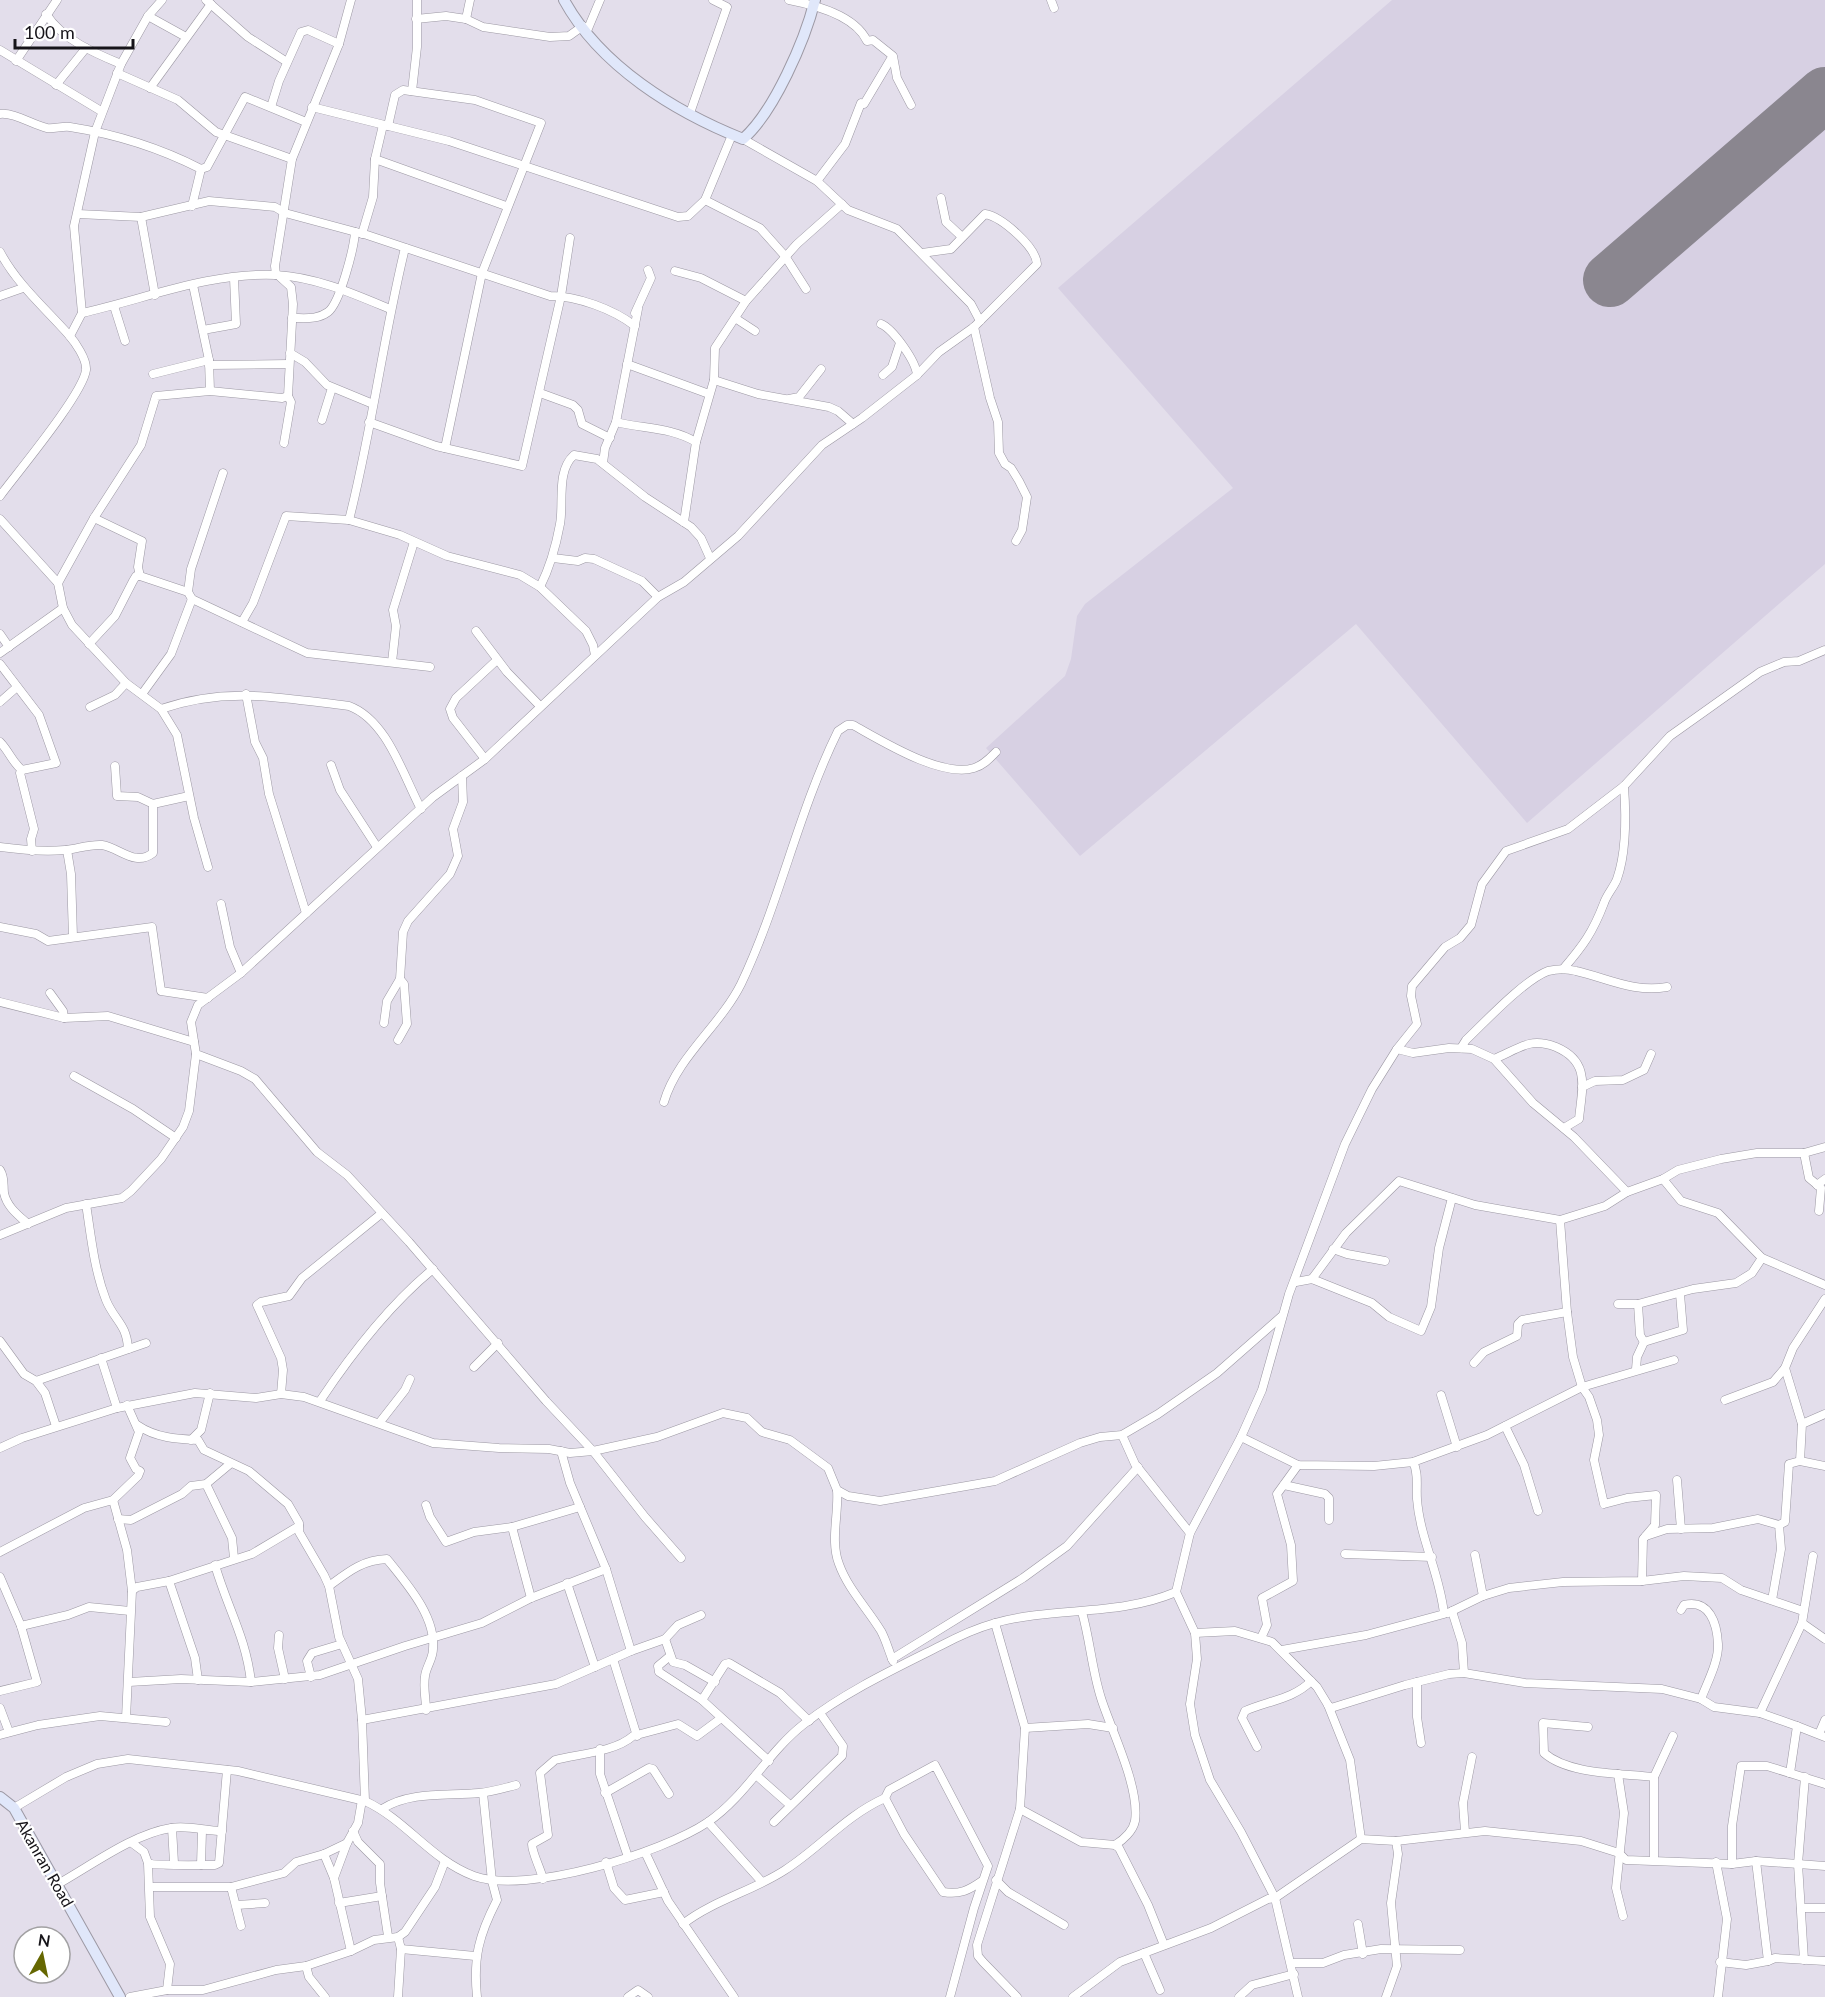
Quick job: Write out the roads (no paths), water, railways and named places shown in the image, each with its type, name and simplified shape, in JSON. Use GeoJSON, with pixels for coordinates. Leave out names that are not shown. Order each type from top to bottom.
{"type":"FeatureCollection","features":[{"type":"Feature","properties":{"kind":"street"},"geometry":{"type":"LineString","coordinates":[[16,61],[57,0]]}},
{"type":"Feature","properties":{"kind":"street"},"geometry":{"type":"LineString","coordinates":[[70,336],[82,313],[74,226],[95,132],[101,111],[121,64],[148,16],[162,0]]}},
{"type":"Feature","properties":{"kind":"street"},"geometry":{"type":"LineString","coordinates":[[276,275],[275,266],[292,159],[339,44],[351,0]]}},
{"type":"Feature","properties":{"kind":"street"},"geometry":{"type":"LineString","coordinates":[[412,91],[417,47],[417,0]]}},
{"type":"Feature","properties":{"kind":"street"},"geometry":{"type":"LineString","coordinates":[[466,19],[470,0]]}},
{"type":"Feature","properties":{"kind":"street"},"geometry":{"type":"LineString","coordinates":[[564,0],[585,29],[627,74],[667,102],[757,145],[817,181],[848,210],[897,229],[971,304],[977,324],[990,398],[998,422],[999,453],[1005,464],[1011,468],[1027,497],[1022,530],[1016,541]]}},
{"type":"Feature","properties":{"kind":"street"},"geometry":{"type":"LineString","coordinates":[[416,19],[446,16],[466,19],[483,27],[550,37],[569,36],[585,29],[600,0]]}},
{"type":"Feature","properties":{"kind":"street"},"geometry":{"type":"LineString","coordinates":[[690,113],[725,14],[727,2],[713,0]]}},
{"type":"Feature","properties":{"kind":"street"},"geometry":{"type":"LineString","coordinates":[[789,0],[815,2],[861,29],[867,41],[873,40],[893,56],[897,78],[910,105]]}},
{"type":"Feature","properties":{"kind":"street"},"geometry":{"type":"LineString","coordinates":[[150,88],[208,2],[248,38],[287,62]]}},
{"type":"Feature","properties":{"kind":"street"},"geometry":{"type":"LineString","coordinates":[[757,145],[753,138],[755,128],[797,53],[815,2]]}},
{"type":"Feature","properties":{"kind":"street"},"geometry":{"type":"LineString","coordinates":[[46,14],[54,27],[86,48],[121,64]]}},
{"type":"Feature","properties":{"kind":"street"},"geometry":{"type":"LineString","coordinates":[[148,16],[186,37]]}},
{"type":"Feature","properties":{"kind":"street"},"geometry":{"type":"LineString","coordinates":[[271,107],[287,62],[301,32],[308,30],[339,44]]}},
{"type":"Feature","properties":{"kind":"street"},"geometry":{"type":"LineString","coordinates":[[56,85],[86,48]]}},
{"type":"Feature","properties":{"kind":"street"},"geometry":{"type":"LineString","coordinates":[[0,50],[101,111]]}},
{"type":"Feature","properties":{"kind":"street"},"geometry":{"type":"LineString","coordinates":[[817,181],[845,144],[861,103],[864,104],[869,98],[893,56]]}},
{"type":"Feature","properties":{"kind":"street"},"geometry":{"type":"LineString","coordinates":[[117,73],[187,106],[202,123],[224,136],[292,159]]}},
{"type":"Feature","properties":{"kind":"street"},"geometry":{"type":"LineString","coordinates":[[292,318],[314,319],[329,312],[335,305],[373,197],[375,159],[396,92],[412,91],[475,100],[539,121],[540,127],[526,165],[512,200],[506,206],[482,273],[445,448]]}},
{"type":"Feature","properties":{"kind":"street"},"geometry":{"type":"LineString","coordinates":[[0,114],[12,114],[22,121],[38,123],[44,127],[67,126],[146,144],[201,169],[207,167],[245,97],[306,122]]}},
{"type":"Feature","properties":{"kind":"street"},"geometry":{"type":"LineString","coordinates":[[312,107],[386,125],[526,165],[678,217],[688,216],[705,200],[732,135]]}},
{"type":"Feature","properties":{"kind":"street"},"geometry":{"type":"LineString","coordinates":[[743,139],[755,128]]}},
{"type":"Feature","properties":{"kind":"street"},"geometry":{"type":"LineString","coordinates":[[375,159],[506,206]]}},
{"type":"Feature","properties":{"kind":"street"},"geometry":{"type":"LineString","coordinates":[[192,206],[201,169]]}},
{"type":"Feature","properties":{"kind":"street"},"geometry":{"type":"LineString","coordinates":[[941,198],[946,222],[961,236]]}},
{"type":"Feature","properties":{"kind":"street"},"geometry":{"type":"LineString","coordinates":[[705,200],[760,228],[786,256],[806,289]]}},
{"type":"Feature","properties":{"kind":"street"},"geometry":{"type":"LineString","coordinates":[[78,214],[141,217],[209,201],[275,207],[285,213],[359,233],[550,296],[574,298],[627,320],[635,326]]}},
{"type":"Feature","properties":{"kind":"street"},"geometry":{"type":"LineString","coordinates":[[684,522],[696,442],[714,380],[715,348],[746,301],[786,256],[842,204]]}},
{"type":"Feature","properties":{"kind":"street"},"geometry":{"type":"LineString","coordinates":[[0,1235],[66,1208],[122,1198],[161,1159],[176,1138],[189,1111],[196,1054],[192,1016],[198,1005],[241,973],[421,809],[485,759],[658,597],[684,582],[738,536],[822,445],[917,375],[939,352],[977,324],[1037,264],[1036,255],[1007,224],[995,216],[982,215],[961,236],[958,243],[944,252],[922,253]]}},
{"type":"Feature","properties":{"kind":"street"},"geometry":{"type":"LineString","coordinates":[[141,217],[155,295]]}},
{"type":"Feature","properties":{"kind":"street"},"geometry":{"type":"LineString","coordinates":[[369,422],[445,448],[522,466],[561,296],[570,238]]}},
{"type":"Feature","properties":{"kind":"street"},"geometry":{"type":"LineString","coordinates":[[349,520],[361,472],[390,309],[405,248]]}},
{"type":"Feature","properties":{"kind":"street"},"geometry":{"type":"LineString","coordinates":[[0,252],[23,288],[70,336],[84,360],[86,370],[81,382],[45,438],[0,496]]}},
{"type":"Feature","properties":{"kind":"street"},"geometry":{"type":"LineString","coordinates":[[603,463],[616,422],[638,309],[651,278],[648,270]]}},
{"type":"Feature","properties":{"kind":"street"},"geometry":{"type":"LineString","coordinates":[[675,271],[701,278],[746,301]]}},
{"type":"Feature","properties":{"kind":"street"},"geometry":{"type":"LineString","coordinates":[[82,313],[193,285],[234,278],[276,275],[340,288],[390,309]]}},
{"type":"Feature","properties":{"kind":"street"},"geometry":{"type":"LineString","coordinates":[[276,275],[288,282],[291,288],[292,318],[288,396],[291,402],[284,443]]}},
{"type":"Feature","properties":{"kind":"street"},"geometry":{"type":"LineString","coordinates":[[203,330],[236,324],[234,278]]}},
{"type":"Feature","properties":{"kind":"street"},"geometry":{"type":"LineString","coordinates":[[193,285],[209,363],[210,391]]}},
{"type":"Feature","properties":{"kind":"street"},"geometry":{"type":"LineString","coordinates":[[0,296],[23,288]]}},
{"type":"Feature","properties":{"kind":"street"},"geometry":{"type":"LineString","coordinates":[[114,306],[125,341]]}},
{"type":"Feature","properties":{"kind":"street"},"geometry":{"type":"LineString","coordinates":[[627,320],[638,309]]}},
{"type":"Feature","properties":{"kind":"street"},"geometry":{"type":"LineString","coordinates":[[735,318],[755,332]]}},
{"type":"Feature","properties":{"kind":"street"},"geometry":{"type":"LineString","coordinates":[[881,324],[891,329],[915,365],[917,375]]}},
{"type":"Feature","properties":{"kind":"street"},"geometry":{"type":"LineString","coordinates":[[883,375],[892,368],[900,343]]}},
{"type":"Feature","properties":{"kind":"street"},"geometry":{"type":"LineString","coordinates":[[290,352],[305,362],[332,388],[374,404]]}},
{"type":"Feature","properties":{"kind":"street"},"geometry":{"type":"LineString","coordinates":[[153,374],[209,363],[289,364]]}},
{"type":"Feature","properties":{"kind":"street"},"geometry":{"type":"LineString","coordinates":[[627,364],[709,394]]}},
{"type":"Feature","properties":{"kind":"street"},"geometry":{"type":"LineString","coordinates":[[785,399],[799,397],[822,369]]}},
{"type":"Feature","properties":{"kind":"street"},"geometry":{"type":"LineString","coordinates":[[714,380],[758,394],[829,407],[838,411],[853,424]]}},
{"type":"Feature","properties":{"kind":"street"},"geometry":{"type":"LineString","coordinates":[[322,420],[332,388]]}},
{"type":"Feature","properties":{"kind":"street"},"geometry":{"type":"LineString","coordinates":[[58,583],[94,518],[141,445],[156,396],[210,391],[282,398],[288,396]]}},
{"type":"Feature","properties":{"kind":"street"},"geometry":{"type":"LineString","coordinates":[[540,393],[573,405],[578,410],[582,424],[610,438]]}},
{"type":"Feature","properties":{"kind":"street"},"geometry":{"type":"LineString","coordinates":[[616,422],[672,431],[696,442]]}},
{"type":"Feature","properties":{"kind":"street"},"geometry":{"type":"LineString","coordinates":[[540,587],[552,558],[561,522],[562,487],[569,459],[574,455],[597,459],[645,497],[684,522],[701,538],[710,558]]}},
{"type":"Feature","properties":{"kind":"street"},"geometry":{"type":"LineString","coordinates":[[142,694],[171,654],[190,596],[191,569],[223,473]]}},
{"type":"Feature","properties":{"kind":"street"},"geometry":{"type":"LineString","coordinates":[[242,622],[252,603],[286,516],[349,520],[447,556],[520,575],[540,587],[586,631],[595,655]]}},
{"type":"Feature","properties":{"kind":"street"},"geometry":{"type":"LineString","coordinates":[[94,518],[142,541],[138,567],[140,576]]}},
{"type":"Feature","properties":{"kind":"street"},"geometry":{"type":"LineString","coordinates":[[0,519],[58,583],[63,608],[72,625],[126,682],[161,709],[177,735],[189,796],[208,867]]}},
{"type":"Feature","properties":{"kind":"street"},"geometry":{"type":"LineString","coordinates":[[392,663],[396,626],[393,610],[414,542]]}},
{"type":"Feature","properties":{"kind":"street"},"geometry":{"type":"LineString","coordinates":[[552,558],[594,560],[642,581],[658,597]]}},
{"type":"Feature","properties":{"kind":"street"},"geometry":{"type":"LineString","coordinates":[[89,644],[115,616],[133,580],[136,576],[140,576],[190,596],[307,653],[430,667]]}},
{"type":"Feature","properties":{"kind":"street"},"geometry":{"type":"LineString","coordinates":[[0,653],[63,608]]}},
{"type":"Feature","properties":{"kind":"street"},"geometry":{"type":"LineString","coordinates":[[476,631],[497,660],[540,706]]}},
{"type":"Feature","properties":{"kind":"street"},"geometry":{"type":"LineString","coordinates":[[0,634],[9,647]]}},
{"type":"Feature","properties":{"kind":"street"},"geometry":{"type":"LineString","coordinates":[[1298,1997],[1275,1898],[1210,1780],[1195,1735],[1190,1704],[1197,1659],[1195,1633],[1176,1592],[1190,1533],[1241,1437],[1262,1390],[1282,1316],[1345,1144],[1372,1089],[1397,1049],[1417,1024],[1411,996],[1412,986],[1446,947],[1460,938],[1471,925],[1482,884],[1494,865],[1506,851],[1568,829],[1624,786],[1670,736],[1760,672],[1825,650]]}},
{"type":"Feature","properties":{"kind":"street"},"geometry":{"type":"LineString","coordinates":[[485,759],[453,718],[450,709],[456,698],[497,660]]}},
{"type":"Feature","properties":{"kind":"street"},"geometry":{"type":"LineString","coordinates":[[0,664],[45,727],[56,763],[22,770]]}},
{"type":"Feature","properties":{"kind":"street"},"geometry":{"type":"LineString","coordinates":[[90,707],[115,695],[126,682]]}},
{"type":"Feature","properties":{"kind":"street"},"geometry":{"type":"LineString","coordinates":[[0,702],[18,687]]}},
{"type":"Feature","properties":{"kind":"street"},"geometry":{"type":"LineString","coordinates":[[161,709],[189,699],[228,694],[349,706],[368,715],[385,739],[421,809]]}},
{"type":"Feature","properties":{"kind":"street"},"geometry":{"type":"LineString","coordinates":[[246,694],[255,742],[263,758],[269,794],[306,913]]}},
{"type":"Feature","properties":{"kind":"street"},"geometry":{"type":"LineString","coordinates":[[664,1102],[673,1081],[727,1010],[741,984],[776,902],[797,837],[838,731],[847,725],[853,725],[922,760],[948,768],[974,768],[986,762],[996,752]]}},
{"type":"Feature","properties":{"kind":"street"},"geometry":{"type":"LineString","coordinates":[[0,742],[7,748],[12,762],[22,770]]}},
{"type":"Feature","properties":{"kind":"street"},"geometry":{"type":"LineString","coordinates":[[331,765],[340,790],[377,847]]}},
{"type":"Feature","properties":{"kind":"street"},"geometry":{"type":"LineString","coordinates":[[115,766],[117,796],[138,797],[153,804],[189,796]]}},
{"type":"Feature","properties":{"kind":"street"},"geometry":{"type":"LineString","coordinates":[[22,770],[20,773],[34,829],[31,839],[32,851]]}},
{"type":"Feature","properties":{"kind":"street"},"geometry":{"type":"LineString","coordinates":[[384,1023],[387,1001],[400,979],[403,932],[408,921],[450,874],[458,856],[453,829],[463,802],[462,776]]}},
{"type":"Feature","properties":{"kind":"street"},"geometry":{"type":"LineString","coordinates":[[1563,969],[1583,946],[1600,919],[1604,901],[1617,880],[1622,854],[1624,786]]}},
{"type":"Feature","properties":{"kind":"street"},"geometry":{"type":"LineString","coordinates":[[0,847],[32,851],[67,850],[99,845],[113,848],[134,859],[148,857],[153,853],[154,845],[153,804]]}},
{"type":"Feature","properties":{"kind":"street"},"geometry":{"type":"LineString","coordinates":[[67,850],[71,874],[73,937]]}},
{"type":"Feature","properties":{"kind":"street"},"geometry":{"type":"LineString","coordinates":[[221,904],[230,947],[241,973]]}},
{"type":"Feature","properties":{"kind":"street"},"geometry":{"type":"LineString","coordinates":[[0,927],[36,934],[48,940],[152,927],[161,991],[208,998]]}},
{"type":"Feature","properties":{"kind":"street"},"geometry":{"type":"LineString","coordinates":[[1461,1048],[1473,1033],[1523,988],[1548,972],[1563,969],[1649,990],[1667,987]]}},
{"type":"Feature","properties":{"kind":"street"},"geometry":{"type":"LineString","coordinates":[[398,1040],[407,1024],[404,984],[400,979]]}},
{"type":"Feature","properties":{"kind":"street"},"geometry":{"type":"LineString","coordinates":[[50,993],[63,1011],[64,1018]]}},
{"type":"Feature","properties":{"kind":"street"},"geometry":{"type":"LineString","coordinates":[[0,1002],[64,1018],[108,1016],[194,1042]]}},
{"type":"Feature","properties":{"kind":"street"},"geometry":{"type":"LineString","coordinates":[[1494,1059],[1529,1044],[1548,1044],[1576,1059],[1581,1068],[1582,1087],[1579,1119],[1564,1128]]}},
{"type":"Feature","properties":{"kind":"street"},"geometry":{"type":"LineString","coordinates":[[1397,1049],[1413,1053],[1472,1048],[1494,1059],[1533,1103],[1574,1137],[1627,1192]]}},
{"type":"Feature","properties":{"kind":"street"},"geometry":{"type":"LineString","coordinates":[[196,1054],[241,1071],[255,1079],[317,1152],[347,1175],[433,1269],[593,1451],[681,1558]]}},
{"type":"Feature","properties":{"kind":"street"},"geometry":{"type":"LineString","coordinates":[[1582,1087],[1595,1081],[1623,1080],[1638,1073],[1644,1070],[1651,1054]]}},
{"type":"Feature","properties":{"kind":"street"},"geometry":{"type":"LineString","coordinates":[[74,1076],[133,1109],[176,1138]]}},
{"type":"Feature","properties":{"kind":"street"},"geometry":{"type":"LineString","coordinates":[[1312,1279],[1333,1249],[1399,1181],[1452,1198],[1560,1220],[1605,1206],[1627,1192],[1663,1179],[1678,1170],[1757,1153],[1804,1153],[1825,1147]]}},
{"type":"Feature","properties":{"kind":"street"},"geometry":{"type":"LineString","coordinates":[[1804,1153],[1809,1178],[1822,1194],[1819,1211]]}},
{"type":"Feature","properties":{"kind":"street"},"geometry":{"type":"LineString","coordinates":[[0,1170],[4,1176],[4,1194],[11,1209],[28,1224]]}},
{"type":"Feature","properties":{"kind":"street"},"geometry":{"type":"LineString","coordinates":[[1663,1179],[1681,1201],[1718,1213],[1762,1258],[1825,1285]]}},
{"type":"Feature","properties":{"kind":"street"},"geometry":{"type":"LineString","coordinates":[[1817,1185],[1825,1179]]}},
{"type":"Feature","properties":{"kind":"street"},"geometry":{"type":"LineString","coordinates":[[1296,1282],[1312,1279],[1372,1303],[1389,1317],[1421,1331],[1427,1323],[1431,1307],[1439,1248],[1452,1198]]}},
{"type":"Feature","properties":{"kind":"street"},"geometry":{"type":"LineString","coordinates":[[86,1204],[98,1275],[107,1302],[128,1336],[128,1349]]}},
{"type":"Feature","properties":{"kind":"street"},"geometry":{"type":"LineString","coordinates":[[281,1394],[283,1370],[281,1358],[257,1305],[261,1302],[289,1296],[302,1278],[382,1213]]}},
{"type":"Feature","properties":{"kind":"street"},"geometry":{"type":"LineString","coordinates":[[1560,1220],[1573,1357],[1582,1387],[1589,1397],[1596,1420],[1599,1435],[1594,1460],[1604,1504],[1627,1498],[1656,1496],[1655,1525],[1643,1539],[1642,1581]]}},
{"type":"Feature","properties":{"kind":"street"},"geometry":{"type":"LineString","coordinates":[[1333,1249],[1385,1262]]}},
{"type":"Feature","properties":{"kind":"street"},"geometry":{"type":"LineString","coordinates":[[1618,1304],[1638,1304],[1680,1294],[1693,1288],[1736,1283],[1752,1273],[1762,1258]]}},
{"type":"Feature","properties":{"kind":"street"},"geometry":{"type":"LineString","coordinates":[[320,1401],[347,1361],[407,1291],[433,1269]]}},
{"type":"Feature","properties":{"kind":"street"},"geometry":{"type":"LineString","coordinates":[[1636,1369],[1637,1357],[1644,1342],[1683,1330],[1680,1294]]}},
{"type":"Feature","properties":{"kind":"street"},"geometry":{"type":"LineString","coordinates":[[1725,1400],[1773,1383],[1785,1368],[1793,1348],[1825,1299]]}},
{"type":"Feature","properties":{"kind":"street"},"geometry":{"type":"LineString","coordinates":[[1638,1304],[1640,1335],[1644,1342]]}},
{"type":"Feature","properties":{"kind":"street"},"geometry":{"type":"LineString","coordinates":[[1474,1363],[1484,1352],[1517,1336],[1518,1322],[1567,1312]]}},
{"type":"Feature","properties":{"kind":"street"},"geometry":{"type":"LineString","coordinates":[[837,1490],[863,1500],[880,1501],[963,1488],[1015,1474],[1080,1443],[1100,1437],[1122,1435],[1158,1414],[1217,1373],[1282,1316]]}},
{"type":"Feature","properties":{"kind":"street"},"geometry":{"type":"LineString","coordinates":[[0,1341],[24,1374],[36,1381],[45,1393],[57,1426]]}},
{"type":"Feature","properties":{"kind":"street"},"geometry":{"type":"LineString","coordinates":[[36,1381],[146,1343]]}},
{"type":"Feature","properties":{"kind":"street"},"geometry":{"type":"LineString","coordinates":[[474,1367],[498,1343]]}},
{"type":"Feature","properties":{"kind":"street"},"geometry":{"type":"LineString","coordinates":[[101,1358],[117,1408]]}},
{"type":"Feature","properties":{"kind":"street"},"geometry":{"type":"LineString","coordinates":[[1241,1437],[1298,1465],[1374,1466],[1413,1462],[1457,1447],[1582,1387],[1636,1369],[1674,1360]]}},
{"type":"Feature","properties":{"kind":"street"},"geometry":{"type":"LineString","coordinates":[[1785,1368],[1802,1424],[1800,1461]]}},
{"type":"Feature","properties":{"kind":"street"},"geometry":{"type":"LineString","coordinates":[[380,1422],[405,1390],[410,1378]]}},
{"type":"Feature","properties":{"kind":"street"},"geometry":{"type":"LineString","coordinates":[[0,1448],[57,1426],[127,1405],[195,1393],[256,1398],[281,1394],[320,1401],[433,1443],[581,1453],[657,1437],[723,1413],[736,1414],[747,1418],[762,1432],[790,1440],[828,1468],[837,1490],[839,1511],[835,1535],[839,1564],[855,1595],[882,1632],[896,1668]]}},
{"type":"Feature","properties":{"kind":"street"},"geometry":{"type":"LineString","coordinates":[[191,1440],[201,1430],[210,1393]]}},
{"type":"Feature","properties":{"kind":"street"},"geometry":{"type":"LineString","coordinates":[[1441,1395],[1457,1447]]}},
{"type":"Feature","properties":{"kind":"street"},"geometry":{"type":"LineString","coordinates":[[127,1405],[138,1425],[147,1432],[183,1442],[198,1440],[204,1450],[249,1471],[277,1493],[288,1504],[299,1526],[299,1532],[329,1586],[342,1644],[358,1679],[362,1720],[364,1800],[358,1823],[347,1843],[334,1878]]}},
{"type":"Feature","properties":{"kind":"street"},"geometry":{"type":"LineString","coordinates":[[1802,1424],[1825,1414]]}},
{"type":"Feature","properties":{"kind":"street"},"geometry":{"type":"LineString","coordinates":[[0,1552],[75,1512],[114,1500],[138,1476],[140,1471],[136,1469],[130,1458],[136,1446],[138,1425]]}},
{"type":"Feature","properties":{"kind":"street"},"geometry":{"type":"LineString","coordinates":[[1504,1426],[1524,1465],[1538,1511]]}},
{"type":"Feature","properties":{"kind":"street"},"geometry":{"type":"LineString","coordinates":[[1122,1435],[1138,1467],[1190,1533]]}},
{"type":"Feature","properties":{"kind":"street"},"geometry":{"type":"LineString","coordinates":[[581,1453],[584,1441]]}},
{"type":"Feature","properties":{"kind":"street"},"geometry":{"type":"LineString","coordinates":[[561,1450],[580,1507],[606,1569],[631,1651]]}},
{"type":"Feature","properties":{"kind":"street"},"geometry":{"type":"LineString","coordinates":[[1643,1539],[1649,1533],[1713,1528],[1758,1519],[1779,1525],[1785,1522],[1790,1464],[1800,1461],[1825,1466]]}},
{"type":"Feature","properties":{"kind":"street"},"geometry":{"type":"LineString","coordinates":[[1413,1462],[1417,1474],[1417,1499],[1421,1526],[1448,1613],[1462,1643],[1464,1673]]}},
{"type":"Feature","properties":{"kind":"street"},"geometry":{"type":"LineString","coordinates":[[118,1519],[131,1520],[182,1494],[191,1486],[206,1484],[230,1464]]}},
{"type":"Feature","properties":{"kind":"street"},"geometry":{"type":"LineString","coordinates":[[1261,1638],[1267,1625],[1262,1598],[1293,1581],[1291,1545],[1277,1494],[1298,1465]]}},
{"type":"Feature","properties":{"kind":"street"},"geometry":{"type":"LineString","coordinates":[[892,1659],[1023,1578],[1067,1546],[1138,1467]]}},
{"type":"Feature","properties":{"kind":"street"},"geometry":{"type":"LineString","coordinates":[[1677,1480],[1681,1529]]}},
{"type":"Feature","properties":{"kind":"street"},"geometry":{"type":"LineString","coordinates":[[206,1484],[232,1538],[234,1558]]}},
{"type":"Feature","properties":{"kind":"street"},"geometry":{"type":"LineString","coordinates":[[1284,1485],[1325,1494],[1329,1498],[1329,1520]]}},
{"type":"Feature","properties":{"kind":"street"},"geometry":{"type":"LineString","coordinates":[[114,1500],[127,1550],[132,1591],[126,1718]]}},
{"type":"Feature","properties":{"kind":"street"},"geometry":{"type":"LineString","coordinates":[[426,1505],[434,1524],[446,1542],[474,1532],[512,1527],[580,1507]]}},
{"type":"Feature","properties":{"kind":"street"},"geometry":{"type":"LineString","coordinates":[[1772,1600],[1781,1549],[1779,1525]]}},
{"type":"Feature","properties":{"kind":"street"},"geometry":{"type":"LineString","coordinates":[[132,1591],[137,1587],[169,1581],[252,1554],[299,1526]]}},
{"type":"Feature","properties":{"kind":"street"},"geometry":{"type":"LineString","coordinates":[[512,1527],[531,1598]]}},
{"type":"Feature","properties":{"kind":"street"},"geometry":{"type":"LineString","coordinates":[[1345,1554],[1432,1557]]}},
{"type":"Feature","properties":{"kind":"street"},"geometry":{"type":"LineString","coordinates":[[1474,1555],[1483,1596]]}},
{"type":"Feature","properties":{"kind":"street"},"geometry":{"type":"LineString","coordinates":[[1760,1713],[1764,1699],[1776,1682],[1802,1623],[1813,1556]]}},
{"type":"Feature","properties":{"kind":"street"},"geometry":{"type":"LineString","coordinates":[[329,1586],[360,1564],[372,1559],[387,1559],[406,1583],[428,1620],[433,1637],[434,1651],[424,1679],[426,1710]]}},
{"type":"Feature","properties":{"kind":"street"},"geometry":{"type":"LineString","coordinates":[[215,1565],[227,1604],[232,1609],[244,1641],[251,1682]]}},
{"type":"Feature","properties":{"kind":"street"},"geometry":{"type":"LineString","coordinates":[[129,1682],[198,1680],[251,1682],[310,1677],[482,1623],[531,1598],[606,1569]]}},
{"type":"Feature","properties":{"kind":"street"},"geometry":{"type":"LineString","coordinates":[[1282,1650],[1366,1635],[1448,1613],[1483,1596],[1509,1588],[1563,1582],[1642,1581],[1684,1576],[1722,1578],[1740,1590],[1803,1611]]}},
{"type":"Feature","properties":{"kind":"street"},"geometry":{"type":"LineString","coordinates":[[0,1577],[21,1626],[38,1682],[0,1691]]}},
{"type":"Feature","properties":{"kind":"street"},"geometry":{"type":"LineString","coordinates":[[169,1581],[195,1658],[198,1680]]}},
{"type":"Feature","properties":{"kind":"street"},"geometry":{"type":"LineString","coordinates":[[567,1583],[595,1667]]}},
{"type":"Feature","properties":{"kind":"street"},"geometry":{"type":"LineString","coordinates":[[14,1808],[66,1777],[97,1764],[118,1760],[227,1770],[282,1779],[364,1800],[382,1809],[445,1861],[474,1876],[492,1881],[543,1879],[645,1852],[708,1822],[809,1721],[848,1694],[943,1644],[995,1623],[1149,1603],[1176,1592]]}},
{"type":"Feature","properties":{"kind":"street"},"geometry":{"type":"LineString","coordinates":[[1681,1610],[1684,1605],[1691,1603],[1702,1606],[1711,1613],[1715,1622],[1718,1645],[1701,1699]]}},
{"type":"Feature","properties":{"kind":"street"},"geometry":{"type":"LineString","coordinates":[[21,1626],[68,1615],[89,1607],[130,1611]]}},
{"type":"Feature","properties":{"kind":"street"},"geometry":{"type":"LineString","coordinates":[[1020,1809],[1080,1842],[1115,1845],[1125,1839],[1135,1822],[1127,1770],[1101,1698],[1082,1612]]}},
{"type":"Feature","properties":{"kind":"street"},"geometry":{"type":"LineString","coordinates":[[362,1720],[426,1710],[556,1684],[631,1651],[665,1640],[678,1625],[701,1616]]}},
{"type":"Feature","properties":{"kind":"street"},"geometry":{"type":"LineString","coordinates":[[995,1623],[1025,1728],[1020,1809],[981,1927],[978,1956],[1017,1997]]}},
{"type":"Feature","properties":{"kind":"street"},"geometry":{"type":"LineString","coordinates":[[1802,1623],[1825,1639]]}},
{"type":"Feature","properties":{"kind":"street"},"geometry":{"type":"LineString","coordinates":[[1195,1633],[1235,1631],[1272,1642],[1311,1681],[1328,1705],[1350,1760],[1361,1839]]}},
{"type":"Feature","properties":{"kind":"street"},"geometry":{"type":"LineString","coordinates":[[279,1635],[278,1648],[285,1679]]}},
{"type":"Feature","properties":{"kind":"street"},"geometry":{"type":"LineString","coordinates":[[665,1640],[673,1662],[685,1665],[715,1682]]}},
{"type":"Feature","properties":{"kind":"street"},"geometry":{"type":"LineString","coordinates":[[310,1677],[307,1661],[312,1653],[342,1644]]}},
{"type":"Feature","properties":{"kind":"street"},"geometry":{"type":"LineString","coordinates":[[670,1656],[658,1666],[659,1672],[717,1712],[720,1719],[769,1761]]}},
{"type":"Feature","properties":{"kind":"street"},"geometry":{"type":"LineString","coordinates":[[613,1659],[637,1736]]}},
{"type":"Feature","properties":{"kind":"street"},"geometry":{"type":"LineString","coordinates":[[702,1700],[724,1664],[729,1663],[780,1693],[809,1721]]}},
{"type":"Feature","properties":{"kind":"street"},"geometry":{"type":"LineString","coordinates":[[1328,1705],[1331,1707],[1417,1682],[1449,1674],[1464,1673],[1525,1683],[1662,1689],[1701,1699],[1714,1707],[1760,1713],[1822,1736],[1825,1720]]}},
{"type":"Feature","properties":{"kind":"street"},"geometry":{"type":"LineString","coordinates":[[1257,1747],[1242,1718],[1245,1711],[1292,1695],[1311,1681]]}},
{"type":"Feature","properties":{"kind":"street"},"geometry":{"type":"LineString","coordinates":[[1417,1682],[1417,1717],[1421,1743]]}},
{"type":"Feature","properties":{"kind":"street"},"geometry":{"type":"LineString","coordinates":[[0,1708],[9,1732]]}},
{"type":"Feature","properties":{"kind":"street"},"geometry":{"type":"LineString","coordinates":[[774,1822],[842,1756],[843,1746],[820,1713]]}},
{"type":"Feature","properties":{"kind":"street"},"geometry":{"type":"LineString","coordinates":[[0,1736],[38,1725],[99,1716],[166,1722]]}},
{"type":"Feature","properties":{"kind":"street"},"geometry":{"type":"LineString","coordinates":[[543,1879],[539,1860],[532,1851],[532,1844],[548,1835],[540,1773],[555,1760],[600,1749],[678,1724],[697,1736],[720,1719]]}},
{"type":"Feature","properties":{"kind":"street"},"geometry":{"type":"LineString","coordinates":[[1588,1727],[1543,1723],[1544,1753],[1555,1762],[1585,1770],[1654,1777]]}},
{"type":"Feature","properties":{"kind":"street"},"geometry":{"type":"LineString","coordinates":[[1025,1728],[1088,1724],[1113,1728]]}},
{"type":"Feature","properties":{"kind":"street"},"geometry":{"type":"LineString","coordinates":[[1790,1773],[1797,1726]]}},
{"type":"Feature","properties":{"kind":"street"},"geometry":{"type":"LineString","coordinates":[[1654,1860],[1654,1777],[1673,1736]]}},
{"type":"Feature","properties":{"kind":"street"},"geometry":{"type":"LineString","coordinates":[[600,1749],[600,1774],[628,1857]]}},
{"type":"Feature","properties":{"kind":"street"},"geometry":{"type":"LineString","coordinates":[[1465,1832],[1462,1803],[1472,1757]]}},
{"type":"Feature","properties":{"kind":"street"},"geometry":{"type":"LineString","coordinates":[[683,1924],[718,1902],[784,1871],[863,1808],[885,1798],[888,1790],[935,1765],[986,1858],[987,1872],[982,1881],[950,1997]]}},
{"type":"Feature","properties":{"kind":"street"},"geometry":{"type":"LineString","coordinates":[[1732,1864],[1731,1826],[1741,1767],[1767,1766],[1825,1784]]}},
{"type":"Feature","properties":{"kind":"street"},"geometry":{"type":"LineString","coordinates":[[605,1793],[649,1768],[653,1769],[669,1794]]}},
{"type":"Feature","properties":{"kind":"street"},"geometry":{"type":"LineString","coordinates":[[148,1863],[160,1866],[174,1863],[215,1865],[219,1863],[227,1770]]}},
{"type":"Feature","properties":{"kind":"street"},"geometry":{"type":"LineString","coordinates":[[1618,1774],[1624,1813],[1616,1888],[1623,1916]]}},
{"type":"Feature","properties":{"kind":"street"},"geometry":{"type":"LineString","coordinates":[[756,1775],[790,1805]]}},
{"type":"Feature","properties":{"kind":"street"},"geometry":{"type":"LineString","coordinates":[[1804,1960],[1798,1864],[1805,1777]]}},
{"type":"Feature","properties":{"kind":"street"},"geometry":{"type":"LineString","coordinates":[[382,1809],[394,1801],[410,1797],[483,1793],[516,1785]]}},
{"type":"Feature","properties":{"kind":"street"},"geometry":{"type":"LineString","coordinates":[[477,1997],[475,1956],[486,1923],[497,1900],[492,1881],[483,1793]]}},
{"type":"Feature","properties":{"kind":"street","name":"Akanran Road"},"geometry":{"type":"LineString","coordinates":[[0,1797],[14,1808],[120,1997]]}},
{"type":"Feature","properties":{"kind":"street"},"geometry":{"type":"LineString","coordinates":[[885,1798],[904,1834],[943,1892],[955,1894],[968,1891],[982,1881]]}},
{"type":"Feature","properties":{"kind":"street"},"geometry":{"type":"LineString","coordinates":[[708,1822],[762,1882]]}},
{"type":"Feature","properties":{"kind":"street"},"geometry":{"type":"LineString","coordinates":[[57,1884],[145,1835],[172,1828],[192,1827],[202,1832],[222,1832]]}},
{"type":"Feature","properties":{"kind":"street"},"geometry":{"type":"LineString","coordinates":[[172,1828],[174,1863]]}},
{"type":"Feature","properties":{"kind":"street"},"geometry":{"type":"LineString","coordinates":[[353,1831],[358,1842],[380,1864],[388,1936]]}},
{"type":"Feature","properties":{"kind":"street"},"geometry":{"type":"LineString","coordinates":[[1073,1997],[1120,1962],[1211,1928],[1268,1899],[1275,1898],[1361,1839],[1395,1841],[1485,1831],[1581,1841],[1619,1853],[1626,1860],[1732,1864],[1756,1861],[1825,1866]]}},
{"type":"Feature","properties":{"kind":"street"},"geometry":{"type":"LineString","coordinates":[[201,1865],[202,1832]]}},
{"type":"Feature","properties":{"kind":"street"},"geometry":{"type":"LineString","coordinates":[[1386,1997],[1397,1966],[1391,1903],[1398,1854],[1395,1841]]}},
{"type":"Feature","properties":{"kind":"street"},"geometry":{"type":"LineString","coordinates":[[132,1843],[144,1852],[148,1863],[151,1887],[150,1917],[170,1964],[167,1990]]}},
{"type":"Feature","properties":{"kind":"street"},"geometry":{"type":"LineString","coordinates":[[151,1887],[206,1889],[231,1887],[284,1873],[296,1862],[324,1854],[347,1843]]}},
{"type":"Feature","properties":{"kind":"street"},"geometry":{"type":"LineString","coordinates":[[1115,1845],[1148,1905],[1164,1945]]}},
{"type":"Feature","properties":{"kind":"street"},"geometry":{"type":"LineString","coordinates":[[645,1852],[664,1892],[683,1924],[734,1997]]}},
{"type":"Feature","properties":{"kind":"street"},"geometry":{"type":"LineString","coordinates":[[324,1854],[334,1878],[351,1951]]}},
{"type":"Feature","properties":{"kind":"street"},"geometry":{"type":"LineString","coordinates":[[130,1997],[167,1990],[203,1990],[276,1970],[306,1966],[388,1936],[398,1937],[405,1932],[435,1887],[445,1861]]}},
{"type":"Feature","properties":{"kind":"street"},"geometry":{"type":"LineString","coordinates":[[1756,1861],[1768,1961]]}},
{"type":"Feature","properties":{"kind":"street"},"geometry":{"type":"LineString","coordinates":[[606,1862],[614,1888],[626,1900],[664,1892]]}},
{"type":"Feature","properties":{"kind":"street"},"geometry":{"type":"LineString","coordinates":[[1716,1862],[1727,1919],[1720,1962],[1718,1997]]}},
{"type":"Feature","properties":{"kind":"street"},"geometry":{"type":"LineString","coordinates":[[996,1880],[1008,1892],[1064,1925]]}},
{"type":"Feature","properties":{"kind":"street"},"geometry":{"type":"LineString","coordinates":[[231,1887],[241,1926]]}},
{"type":"Feature","properties":{"kind":"street"},"geometry":{"type":"LineString","coordinates":[[339,1903],[382,1896]]}},
{"type":"Feature","properties":{"kind":"street"},"geometry":{"type":"LineString","coordinates":[[237,1905],[265,1903]]}},
{"type":"Feature","properties":{"kind":"street"},"geometry":{"type":"LineString","coordinates":[[1801,1908],[1825,1908]]}},
{"type":"Feature","properties":{"kind":"street"},"geometry":{"type":"LineString","coordinates":[[1358,1924],[1363,1954]]}},
{"type":"Feature","properties":{"kind":"street"},"geometry":{"type":"LineString","coordinates":[[398,1937],[401,1949],[398,1997]]}},
{"type":"Feature","properties":{"kind":"street"},"geometry":{"type":"LineString","coordinates":[[1291,1963],[1323,1964],[1344,1955],[1394,1948],[1460,1950]]}},
{"type":"Feature","properties":{"kind":"street"},"geometry":{"type":"LineString","coordinates":[[401,1949],[475,1956]]}},
{"type":"Feature","properties":{"kind":"street"},"geometry":{"type":"LineString","coordinates":[[1144,1953],[1160,1990]]}},
{"type":"Feature","properties":{"kind":"street"},"geometry":{"type":"LineString","coordinates":[[1720,1962],[1746,1965],[1775,1958],[1825,1961]]}},
{"type":"Feature","properties":{"kind":"street"},"geometry":{"type":"LineString","coordinates":[[306,1966],[309,1977],[325,1997]]}},
{"type":"Feature","properties":{"kind":"street"},"geometry":{"type":"LineString","coordinates":[[1239,1997],[1252,1985],[1294,1974]]}},
{"type":"Feature","properties":{"kind":"street"},"geometry":{"type":"LineString","coordinates":[[628,1997],[638,1990],[648,1997]]}}]}
